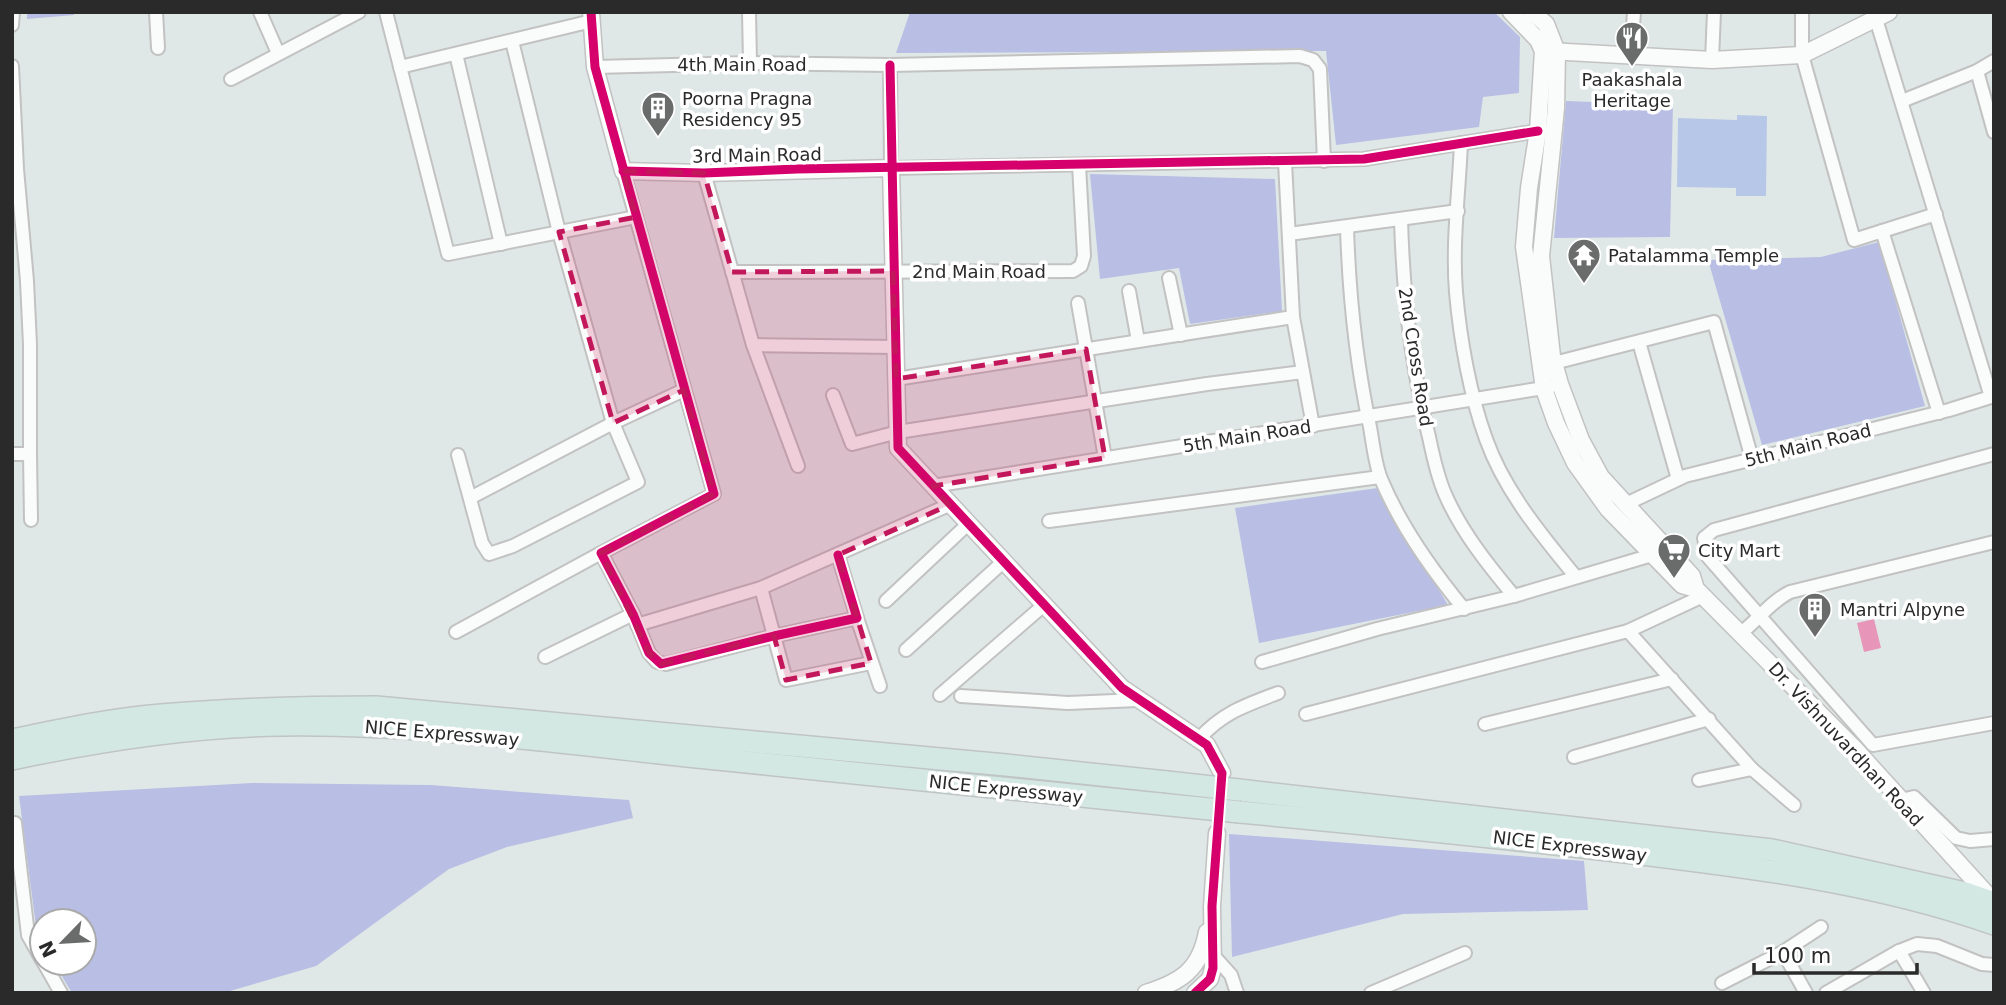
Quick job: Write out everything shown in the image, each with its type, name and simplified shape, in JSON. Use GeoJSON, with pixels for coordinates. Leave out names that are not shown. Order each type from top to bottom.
{"type":"FeatureCollection","features":[{"type":"Feature","properties":{"kind":"highway","name":"NICE Expressway"},"geometry":{"type":"LineString","coordinates":[[12,740],[159,715],[285,707],[376,707],[1006,765],[1772,850],[1916,881],[1994,902]]}},
{"type":"Feature","properties":{"kind":"highway","name":"NICE Expressway"},"geometry":{"type":"LineString","coordinates":[[12,759],[118,738],[281,725],[376,727],[545,741],[1520,839],[1770,869],[1876,890],[1994,924]]}},
{"type":"Feature","properties":{"kind":"street"},"geometry":{"type":"LineString","coordinates":[[12,25],[13,12]]}},
{"type":"Feature","properties":{"kind":"street"},"geometry":{"type":"LineString","coordinates":[[156,12],[158,48]]}},
{"type":"Feature","properties":{"kind":"street"},"geometry":{"type":"LineString","coordinates":[[260,12],[278,53]]}},
{"type":"Feature","properties":{"kind":"street"},"geometry":{"type":"LineString","coordinates":[[231,79],[359,12]]}},
{"type":"Feature","properties":{"kind":"street"},"geometry":{"type":"LineString","coordinates":[[386,12],[448,254],[636,217]]}},
{"type":"Feature","properties":{"kind":"street"},"geometry":{"type":"LineString","coordinates":[[749,12],[750,63]]}},
{"type":"Feature","properties":{"kind":"street"},"geometry":{"type":"LineString","coordinates":[[1511,12],[1546,47],[1713,60],[1802,55],[1882,16],[1902,101],[1992,397]]}},
{"type":"Feature","properties":{"kind":"street","name":"Dr. Vishnuvardhan Road"},"geometry":{"type":"LineString","coordinates":[[1532,12],[1547,18],[1538,131],[1529,188],[1524,247],[1544,389],[1575,463],[1608,509],[1682,585],[1700,592]]}},
{"type":"Feature","properties":{"kind":"street"},"geometry":{"type":"LineString","coordinates":[[1631,54],[1634,12]]}},
{"type":"Feature","properties":{"kind":"street"},"geometry":{"type":"LineString","coordinates":[[1713,60],[1714,12]]}},
{"type":"Feature","properties":{"kind":"street"},"geometry":{"type":"LineString","coordinates":[[1802,12],[1802,55],[1854,240],[1936,214]]}},
{"type":"Feature","properties":{"kind":"street"},"geometry":{"type":"LineString","coordinates":[[400,68],[512,41],[591,17],[595,67],[715,494],[456,632]]}},
{"type":"Feature","properties":{"kind":"street"},"geometry":{"type":"LineString","coordinates":[[1546,47],[1547,18]]}},
{"type":"Feature","properties":{"kind":"street"},"geometry":{"type":"LineString","coordinates":[[458,454],[482,543],[489,554],[513,546],[638,482],[613,423],[559,232],[512,41]]}},
{"type":"Feature","properties":{"kind":"street","name":"Dr. Vishnuvardhan Road"},"geometry":{"type":"LineString","coordinates":[[1546,47],[1556,108],[1541,256],[1554,363],[1571,416],[1601,477],[1692,576],[1700,592],[1818,710],[1994,902]]}},
{"type":"Feature","properties":{"kind":"street"},"geometry":{"type":"LineString","coordinates":[[456,54],[501,244]]}},
{"type":"Feature","properties":{"kind":"street","name":"4th Main Road"},"geometry":{"type":"LineString","coordinates":[[595,67],[750,63],[890,65],[1300,56],[1313,60],[1320,69],[1324,161]]}},
{"type":"Feature","properties":{"kind":"street"},"geometry":{"type":"LineString","coordinates":[[1902,101],[1977,71],[1994,61]]}},
{"type":"Feature","properties":{"kind":"street"},"geometry":{"type":"LineString","coordinates":[[890,65],[898,448],[1122,688],[1208,745],[1222,773]]}},
{"type":"Feature","properties":{"kind":"street"},"geometry":{"type":"LineString","coordinates":[[12,66],[18,239],[30,345],[32,520]]}},
{"type":"Feature","properties":{"kind":"street"},"geometry":{"type":"LineString","coordinates":[[1977,71],[1994,132]]}},
{"type":"Feature","properties":{"kind":"street"},"geometry":{"type":"LineString","coordinates":[[891,168],[1364,159],[1538,131]]}},
{"type":"Feature","properties":{"kind":"street"},"geometry":{"type":"LineString","coordinates":[[1461,143],[1456,292],[1474,399],[1486,440],[1502,473],[1549,546],[1576,578]]}},
{"type":"Feature","properties":{"kind":"street"},"geometry":{"type":"LineString","coordinates":[[1284,162],[1293,317],[1313,426]]}},
{"type":"Feature","properties":{"kind":"street","name":"2nd Main Road"},"geometry":{"type":"LineString","coordinates":[[732,272],[1073,271],[1081,266],[1084,256],[1079,165]]}},
{"type":"Feature","properties":{"kind":"street","name":"3rd Main Road"},"geometry":{"type":"LineString","coordinates":[[624,171],[704,173],[891,168]]}},
{"type":"Feature","properties":{"kind":"street"},"geometry":{"type":"LineString","coordinates":[[704,173],[753,345],[798,466]]}},
{"type":"Feature","properties":{"kind":"street"},"geometry":{"type":"LineString","coordinates":[[1289,234],[1458,211]]}},
{"type":"Feature","properties":{"kind":"street","name":"2nd Cross Road"},"geometry":{"type":"LineString","coordinates":[[1401,219],[1413,363],[1421,408],[1445,494],[1461,524],[1514,596]]}},
{"type":"Feature","properties":{"kind":"street"},"geometry":{"type":"LineString","coordinates":[[1347,227],[1349,286],[1359,371],[1380,477],[1407,532],[1437,577],[1464,609]]}},
{"type":"Feature","properties":{"kind":"street"},"geometry":{"type":"LineString","coordinates":[[1882,231],[1939,413]]}},
{"type":"Feature","properties":{"kind":"street"},"geometry":{"type":"LineString","coordinates":[[1169,278],[1181,335]]}},
{"type":"Feature","properties":{"kind":"street"},"geometry":{"type":"LineString","coordinates":[[1129,291],[1138,341]]}},
{"type":"Feature","properties":{"kind":"street"},"geometry":{"type":"LineString","coordinates":[[1078,303],[1105,458]]}},
{"type":"Feature","properties":{"kind":"street"},"geometry":{"type":"LineString","coordinates":[[896,379],[1293,317]]}},
{"type":"Feature","properties":{"kind":"street"},"geometry":{"type":"LineString","coordinates":[[1554,363],[1714,322],[1752,459]]}},
{"type":"Feature","properties":{"kind":"street"},"geometry":{"type":"LineString","coordinates":[[1639,342],[1678,479]]}},
{"type":"Feature","properties":{"kind":"street"},"geometry":{"type":"LineString","coordinates":[[753,345],[895,347]]}},
{"type":"Feature","properties":{"kind":"street"},"geometry":{"type":"LineString","coordinates":[[833,396],[852,444],[898,432],[1207,384],[1303,372]]}},
{"type":"Feature","properties":{"kind":"street","name":"5th Main Road"},"geometry":{"type":"LineString","coordinates":[[933,486],[1544,389],[1560,384]]}},
{"type":"Feature","properties":{"kind":"street"},"geometry":{"type":"LineString","coordinates":[[470,498],[613,423],[684,390]]}},
{"type":"Feature","properties":{"kind":"street","name":"5th Main Road"},"geometry":{"type":"LineString","coordinates":[[1626,504],[1678,479],[1992,397]]}},
{"type":"Feature","properties":{"kind":"street"},"geometry":{"type":"LineString","coordinates":[[12,454],[30,454]]}},
{"type":"Feature","properties":{"kind":"street"},"geometry":{"type":"LineString","coordinates":[[1994,454],[1714,530],[1703,538],[1708,557],[1873,745],[1994,723]]}},
{"type":"Feature","properties":{"kind":"street"},"geometry":{"type":"LineString","coordinates":[[1049,521],[1380,477]]}},
{"type":"Feature","properties":{"kind":"street"},"geometry":{"type":"LineString","coordinates":[[545,657],[635,620],[761,588],[949,505]]}},
{"type":"Feature","properties":{"kind":"street"},"geometry":{"type":"LineString","coordinates":[[886,601],[968,524]]}},
{"type":"Feature","properties":{"kind":"street"},"geometry":{"type":"LineString","coordinates":[[1741,633],[1775,600],[1790,592],[1994,542]]}},
{"type":"Feature","properties":{"kind":"street"},"geometry":{"type":"LineString","coordinates":[[601,553],[649,653],[661,664],[857,618]]}},
{"type":"Feature","properties":{"kind":"street"},"geometry":{"type":"LineString","coordinates":[[838,555],[880,687]]}},
{"type":"Feature","properties":{"kind":"street"},"geometry":{"type":"LineString","coordinates":[[1262,662],[1377,629],[1514,596],[1652,555]]}},
{"type":"Feature","properties":{"kind":"street"},"geometry":{"type":"LineString","coordinates":[[906,650],[1003,562]]}},
{"type":"Feature","properties":{"kind":"street"},"geometry":{"type":"LineString","coordinates":[[761,588],[786,680],[872,663]]}},
{"type":"Feature","properties":{"kind":"street"},"geometry":{"type":"LineString","coordinates":[[1306,714],[1628,631],[1700,592]]}},
{"type":"Feature","properties":{"kind":"street"},"geometry":{"type":"LineString","coordinates":[[940,695],[1044,605]]}},
{"type":"Feature","properties":{"kind":"street"},"geometry":{"type":"LineString","coordinates":[[1628,631],[1752,769],[1794,805]]}},
{"type":"Feature","properties":{"kind":"street"},"geometry":{"type":"LineString","coordinates":[[1485,724],[1672,679]]}},
{"type":"Feature","properties":{"kind":"street"},"geometry":{"type":"LineString","coordinates":[[1199,739],[1213,722],[1278,693]]}},
{"type":"Feature","properties":{"kind":"street"},"geometry":{"type":"LineString","coordinates":[[961,696],[1057,703],[1138,700]]}},
{"type":"Feature","properties":{"kind":"street"},"geometry":{"type":"LineString","coordinates":[[1818,710],[1829,696]]}},
{"type":"Feature","properties":{"kind":"street"},"geometry":{"type":"LineString","coordinates":[[1574,757],[1709,719]]}},
{"type":"Feature","properties":{"kind":"street"},"geometry":{"type":"LineString","coordinates":[[1699,780],[1752,769]]}},
{"type":"Feature","properties":{"kind":"street"},"geometry":{"type":"LineString","coordinates":[[1900,800],[1914,797],[1956,838],[1970,841],[1994,839]]}},
{"type":"Feature","properties":{"kind":"street"},"geometry":{"type":"LineString","coordinates":[[12,823],[15,823],[28,936]]}},
{"type":"Feature","properties":{"kind":"street"},"geometry":{"type":"LineString","coordinates":[[1195,993],[1210,979],[1217,832]]}},
{"type":"Feature","properties":{"kind":"street"},"geometry":{"type":"LineString","coordinates":[[1146,993],[1177,981],[1189,973],[1205,946],[1212,906]]}},
{"type":"Feature","properties":{"kind":"street"},"geometry":{"type":"LineString","coordinates":[[1722,983],[1783,952],[1821,927]]}},
{"type":"Feature","properties":{"kind":"street"},"geometry":{"type":"LineString","coordinates":[[1826,993],[1899,951],[1917,944],[1937,946],[1982,964],[1994,965]]}},
{"type":"Feature","properties":{"kind":"street"},"geometry":{"type":"LineString","coordinates":[[1899,951],[1924,993]]}},
{"type":"Feature","properties":{"kind":"street"},"geometry":{"type":"LineString","coordinates":[[1783,952],[1806,993]]}},
{"type":"Feature","properties":{"kind":"street"},"geometry":{"type":"LineString","coordinates":[[1371,993],[1465,953]]}},
{"type":"Feature","properties":{"kind":"street"},"geometry":{"type":"LineString","coordinates":[[1213,955],[1231,975],[1237,993]]}},
{"type":"Feature","properties":{"kind":"street"},"geometry":{"type":"LineString","coordinates":[[52,977],[61,993]]}},
{"type":"Feature","properties":{"kind":"highlighted area"},"geometry":{"type":"Polygon","coordinates":[[[623,171],[704,173],[732,272],[893,271],[896,379],[1086,349],[1105,458],[933,486],[949,505],[838,555],[871,663],[786,680],[774,636],[661,664],[649,653],[601,553],[714,494],[684,390],[613,423],[587,334],[559,232],[636,217],[623,171]]]}},
{"type":"Feature","properties":{"kind":"shaded area"},"geometry":{"type":"Polygon","coordinates":[[[27,12],[74,12],[74,15],[27,19],[27,12]]]}},
{"type":"Feature","properties":{"kind":"shaded area"},"geometry":{"type":"Polygon","coordinates":[[[910,12],[1494,12],[1520,37],[1519,93],[1483,97],[1479,127],[1336,145],[1326,51],[896,53],[910,12]]]}},
{"type":"Feature","properties":{"kind":"shaded area"},"geometry":{"type":"Polygon","coordinates":[[[1566,101],[1673,105],[1670,237],[1554,238],[1566,101]]]}},
{"type":"Feature","properties":{"kind":"shaded area"},"geometry":{"type":"Polygon","coordinates":[[[1737,115],[1767,116],[1766,196],[1736,196],[1736,188],[1677,187],[1678,118],[1737,120],[1737,115]]]}},
{"type":"Feature","properties":{"kind":"shaded area"},"geometry":{"type":"Polygon","coordinates":[[[1090,174],[1275,179],[1282,311],[1190,324],[1179,268],[1100,279],[1090,174]]]}},
{"type":"Feature","properties":{"kind":"shaded area"},"geometry":{"type":"Polygon","coordinates":[[[1879,242],[1925,406],[1762,445],[1708,260],[1821,257],[1879,242]]]}},
{"type":"Feature","properties":{"kind":"shaded area"},"geometry":{"type":"Polygon","coordinates":[[[1378,488],[1448,605],[1259,643],[1235,508],[1378,488]]]}},
{"type":"Feature","properties":{"kind":"shaded area"},"geometry":{"type":"Polygon","coordinates":[[[1874,619],[1881,648],[1864,652],[1857,623],[1874,619]]]}},
{"type":"Feature","properties":{"kind":"shaded area"},"geometry":{"type":"Polygon","coordinates":[[[252,783],[430,785],[629,800],[633,818],[507,847],[449,869],[316,966],[223,993],[72,993],[62,977],[98,977],[98,907],[33,907],[19,796],[252,783]]]}},
{"type":"Feature","properties":{"kind":"shaded area"},"geometry":{"type":"Polygon","coordinates":[[[1229,834],[1584,861],[1588,910],[1403,914],[1232,957],[1229,834]]]}},
{"type":"Feature","properties":{"kind":"cycle path"},"geometry":{"type":"LineString","coordinates":[[591,12],[595,67],[714,494],[601,553],[633,614],[649,653],[661,664],[857,618],[838,555]]}},
{"type":"Feature","properties":{"kind":"cycle path"},"geometry":{"type":"LineString","coordinates":[[890,65],[898,448],[1122,688],[1207,745],[1222,773],[1212,906],[1213,968],[1210,979],[1195,993]]}},
{"type":"Feature","properties":{"kind":"cycle path"},"geometry":{"type":"LineString","coordinates":[[623,171],[704,173],[1364,159],[1538,131]]}},
{"type":"Feature","properties":{"kind":"place","name":"Paakashala Heritage"},"geometry":{"type":"Point","coordinates":[1632,68]}},
{"type":"Feature","properties":{"kind":"place","name":"Poorna Pragna Residency 95"},"geometry":{"type":"Point","coordinates":[658,138]}},
{"type":"Feature","properties":{"kind":"place","name":"Patalamma Temple"},"geometry":{"type":"Point","coordinates":[1584,285]}},
{"type":"Feature","properties":{"kind":"place","name":"City Mart"},"geometry":{"type":"Point","coordinates":[1674,580]}},
{"type":"Feature","properties":{"kind":"place","name":"Mantri Alpyne"},"geometry":{"type":"Point","coordinates":[1815,639]}}]}
